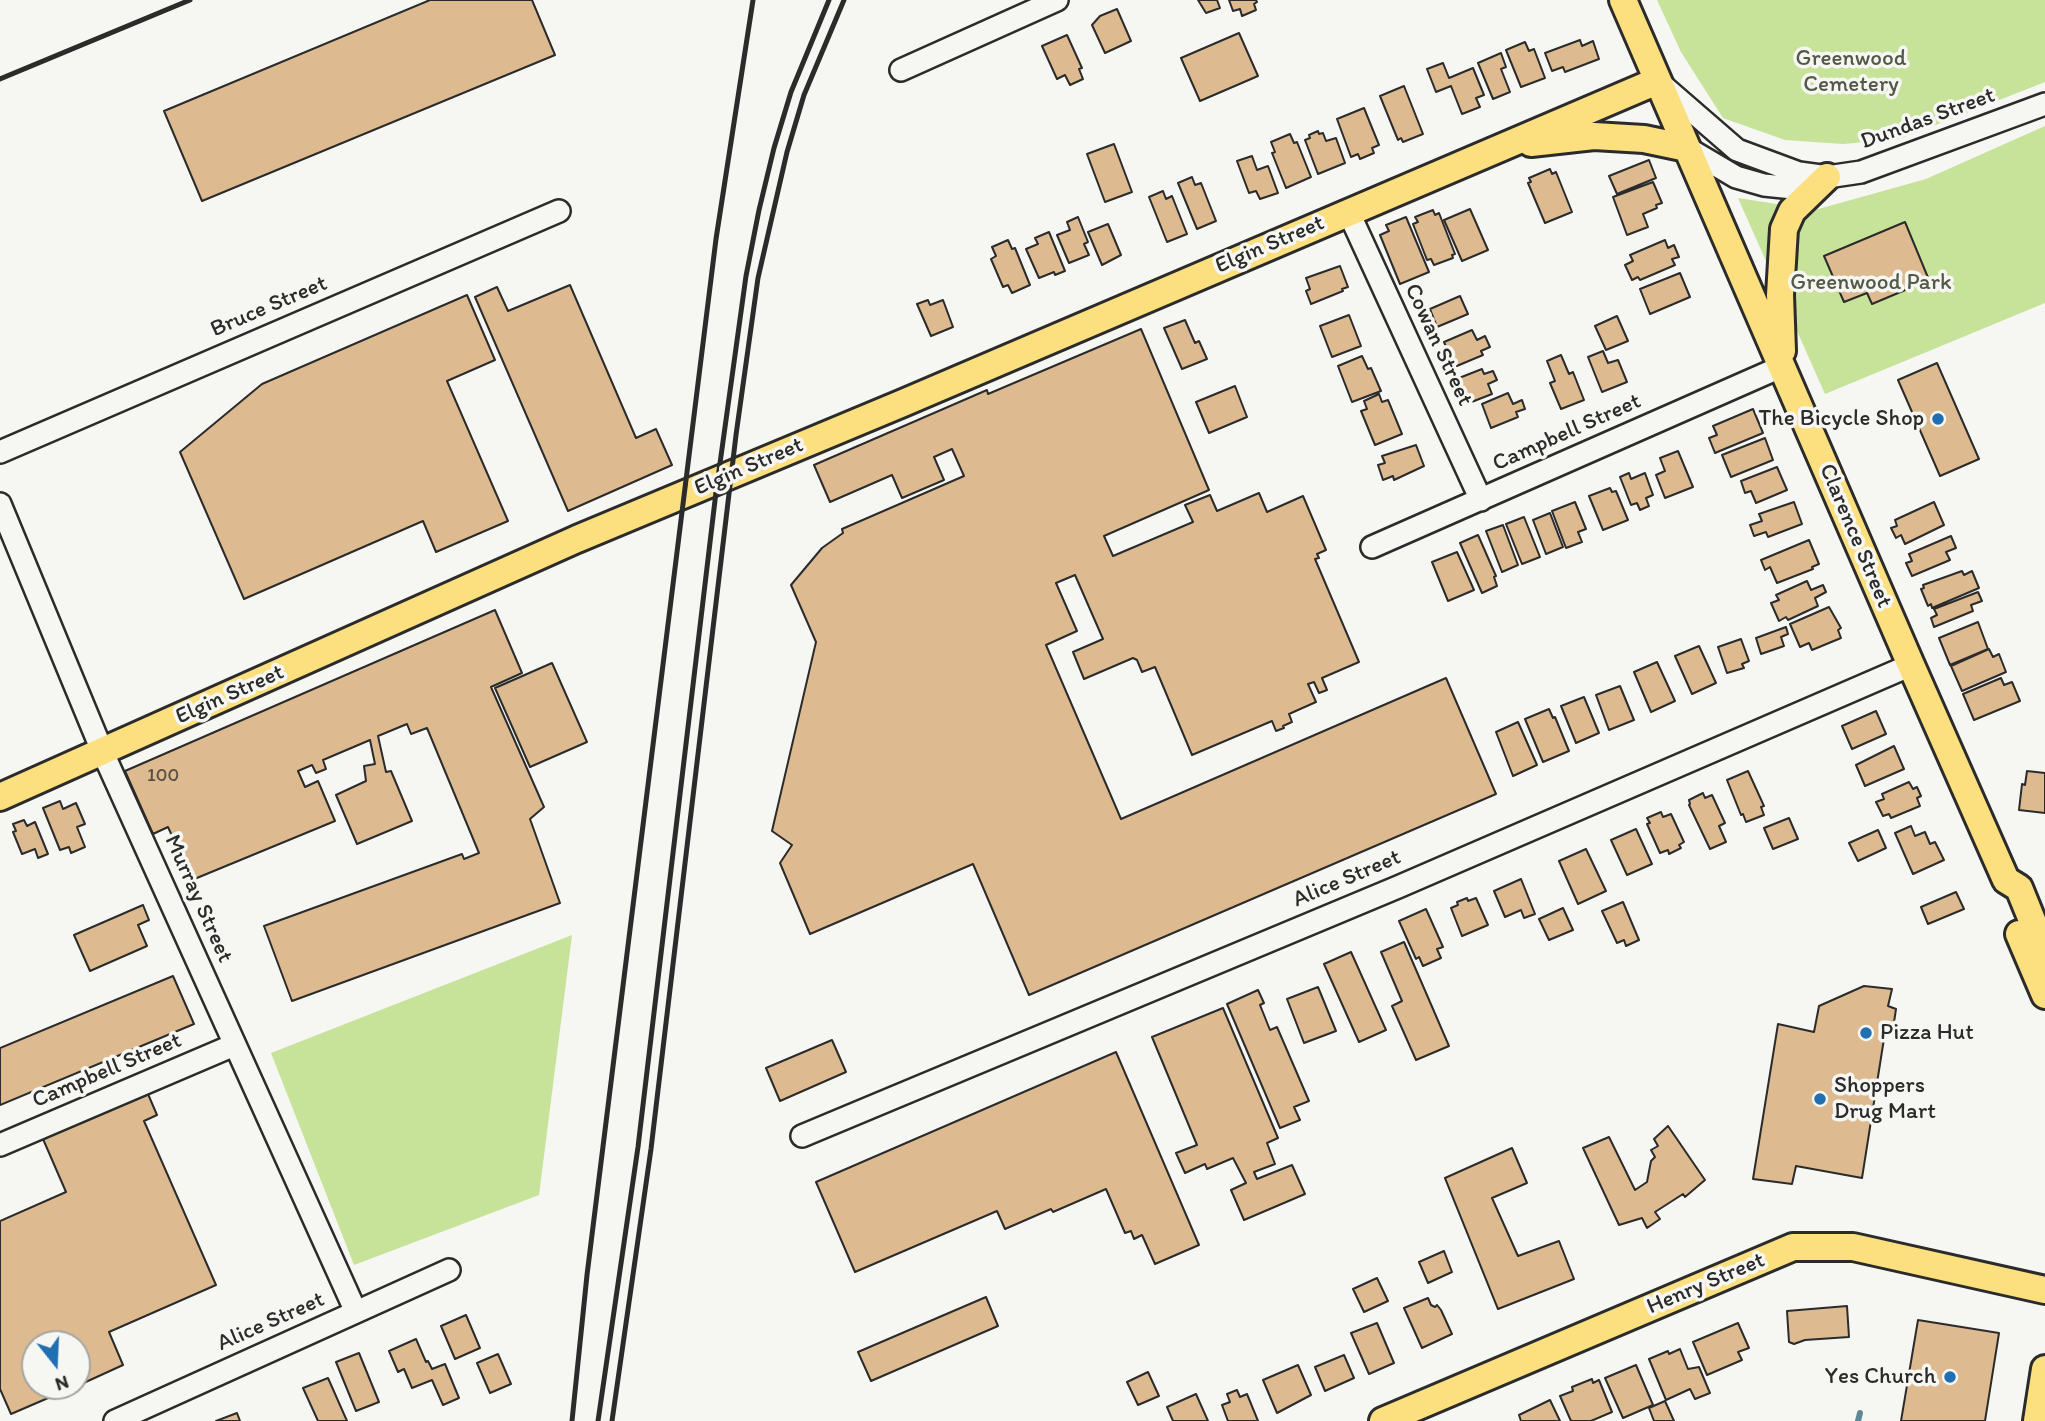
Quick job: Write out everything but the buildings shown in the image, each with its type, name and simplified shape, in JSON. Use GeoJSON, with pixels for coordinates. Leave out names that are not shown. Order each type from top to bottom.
{"type":"FeatureCollection","features":[{"type":"Feature","properties":{"kind":"main road","name":"Clarence Street"},"geometry":{"type":"LineString","coordinates":[[1623,0],[2006,880],[2019,888],[2045,952]]}},
{"type":"Feature","properties":{"kind":"main road","name":"Elgin Street"},"geometry":{"type":"LineString","coordinates":[[0,797],[577,539],[1657,81]]}},
{"type":"Feature","properties":{"kind":"main road","name":"Elgin Street"},"geometry":{"type":"LineString","coordinates":[[1502,146],[1594,136],[1644,139],[1687,148]]}},
{"type":"Feature","properties":{"kind":"main road"},"geometry":{"type":"LineString","coordinates":[[1783,366],[1780,295],[1784,229],[1793,211],[1827,177]]}},
{"type":"Feature","properties":{"kind":"main road","name":"Clarence Street"},"geometry":{"type":"LineString","coordinates":[[2006,880],[2003,895],[2045,995]]}},
{"type":"Feature","properties":{"kind":"main road","name":"Henry Street"},"geometry":{"type":"LineString","coordinates":[[1383,1421],[1793,1247],[1853,1247],[2045,1290]]}},
{"type":"Feature","properties":{"kind":"main road"},"geometry":{"type":"LineString","coordinates":[[2037,1421],[2045,1369]]}},
{"type":"Feature","properties":{"kind":"street"},"geometry":{"type":"LineString","coordinates":[[901,69],[1057,0]]}},
{"type":"Feature","properties":{"kind":"street","name":"Dundas Street"},"geometry":{"type":"LineString","coordinates":[[1657,81],[1737,150],[1799,173],[1827,177]]}},
{"type":"Feature","properties":{"kind":"street","name":"Dundas Street"},"geometry":{"type":"LineString","coordinates":[[1687,148],[1736,177],[1764,185],[1793,187],[1827,177],[1861,173],[2045,104]]}},
{"type":"Feature","properties":{"kind":"street","name":"Bruce Street"},"geometry":{"type":"LineString","coordinates":[[0,452],[559,211]]}},
{"type":"Feature","properties":{"kind":"street","name":"Cowan Street"},"geometry":{"type":"LineString","coordinates":[[1348,211],[1481,500]]}},
{"type":"Feature","properties":{"kind":"street","name":"Campbell Street"},"geometry":{"type":"LineString","coordinates":[[1372,547],[1783,366]]}},
{"type":"Feature","properties":{"kind":"street","name":"Murray Street"},"geometry":{"type":"LineString","coordinates":[[0,504],[103,753],[356,1312]]}},
{"type":"Feature","properties":{"kind":"street","name":"Alice Street"},"geometry":{"type":"LineString","coordinates":[[802,1136],[1398,887],[1911,665]]}},
{"type":"Feature","properties":{"kind":"street","name":"Campbell Street"},"geometry":{"type":"LineString","coordinates":[[0,1145],[234,1045]]}},
{"type":"Feature","properties":{"kind":"street","name":"Alice Street"},"geometry":{"type":"LineString","coordinates":[[115,1421],[449,1270]]}},
{"type":"Feature","properties":{"kind":"green space","name":"Greenwood Cemetery"},"geometry":{"type":"Polygon","coordinates":[[[1657,0],[2045,0],[2045,82],[1900,139],[1843,144],[1785,140],[1723,118],[1681,52],[1657,0]]]}},
{"type":"Feature","properties":{"kind":"green space","name":"Greenwood Park"},"geometry":{"type":"Polygon","coordinates":[[[2045,126],[2045,303],[1825,394],[1738,198],[1815,210],[1926,179],[2045,126]]]}},
{"type":"Feature","properties":{"kind":"green space"},"geometry":{"type":"Polygon","coordinates":[[[572,935],[539,1195],[354,1265],[271,1053],[572,935]]]}},
{"type":"Feature","properties":{"kind":"waterway"},"geometry":{"type":"LineString","coordinates":[[1858,1421],[1860,1413]]}},
{"type":"Feature","properties":{"kind":"railway"},"geometry":{"type":"LineString","coordinates":[[0,79],[190,0]]}},
{"type":"Feature","properties":{"kind":"railway"},"geometry":{"type":"LineString","coordinates":[[572,1421],[587,1275],[716,239],[753,0]]}},
{"type":"Feature","properties":{"kind":"railway"},"geometry":{"type":"LineString","coordinates":[[598,1421],[638,1147],[716,492],[746,276],[774,148],[791,92],[829,0]]}},
{"type":"Feature","properties":{"kind":"railway"},"geometry":{"type":"LineString","coordinates":[[612,1421],[651,1149],[736,435],[758,278],[787,152],[804,95],[844,0]]}},
{"type":"Feature","properties":{"kind":"place","name":"The Bicycle Shop"},"geometry":{"type":"Point","coordinates":[1938,419]}},
{"type":"Feature","properties":{"kind":"place","name":"Pizza Hut"},"geometry":{"type":"Point","coordinates":[1866,1033]}},
{"type":"Feature","properties":{"kind":"place","name":"Shoppers Drug Mart"},"geometry":{"type":"Point","coordinates":[1820,1099]}},
{"type":"Feature","properties":{"kind":"place","name":"Yes Church"},"geometry":{"type":"Point","coordinates":[1950,1377]}}]}
